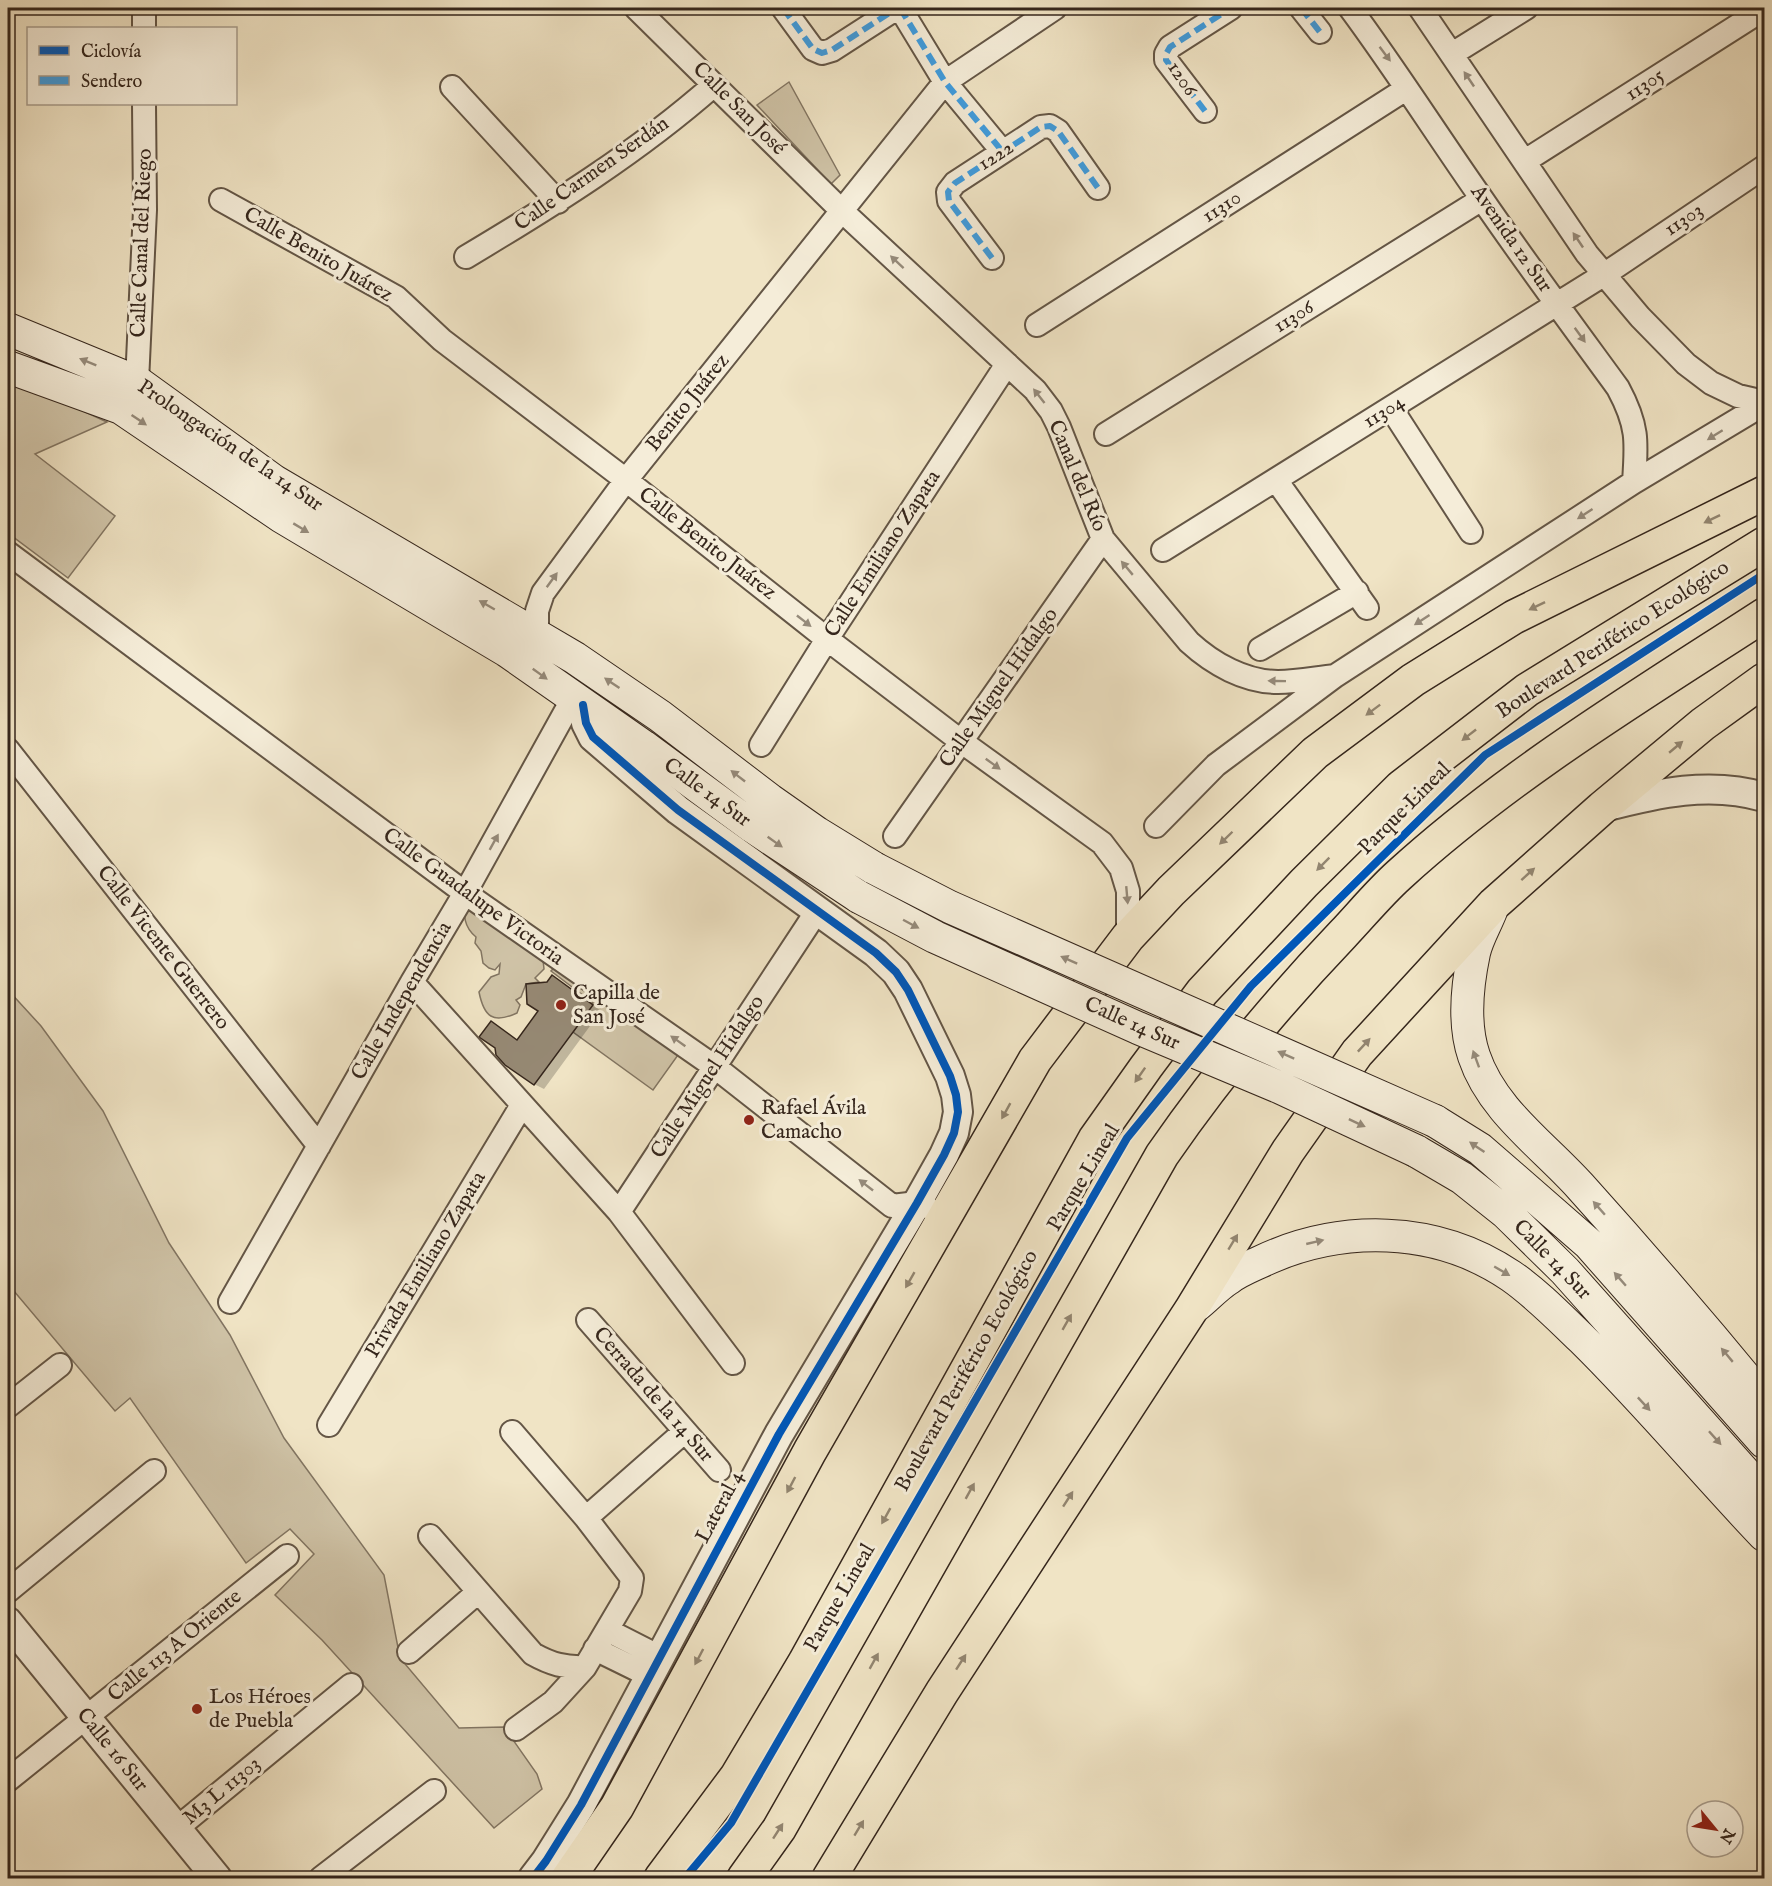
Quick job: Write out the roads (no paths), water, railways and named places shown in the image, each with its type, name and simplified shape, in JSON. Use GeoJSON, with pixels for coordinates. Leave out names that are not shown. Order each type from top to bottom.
{"type":"FeatureCollection","features":[{"type":"Feature","properties":{"kind":"highway"},"geometry":{"type":"LineString","coordinates":[[568,1878],[617,1807],[810,1451],[1035,1060],[1128,937],[1171,891],[1315,753],[1413,680],[1514,617],[1764,493]]}},
{"type":"Feature","properties":{"kind":"highway","name":"Boulevard Periférico Ecológico"},"geometry":{"type":"LineString","coordinates":[[661,1878],[737,1776],[800,1671],[1095,1139],[1203,992],[1304,883],[1401,788],[1527,690],[1764,544]]}},
{"type":"Feature","properties":{"kind":"highway"},"geometry":{"type":"LineString","coordinates":[[744,1878],[779,1829],[1162,1155],[1194,1109],[1285,996],[1398,876],[1493,797],[1584,731],[1764,615]]}},
{"type":"Feature","properties":{"kind":"highway"},"geometry":{"type":"LineString","coordinates":[[829,1878],[942,1692],[1191,1310],[1288,1151],[1357,1053],[1494,904],[1602,808],[1703,724],[1764,680]]}},
{"type":"Feature","properties":{"kind":"highway"},"geometry":{"type":"LineString","coordinates":[[1703,724],[1764,703]]}},
{"type":"Feature","properties":{"kind":"main road","name":"Prolongación de la 14 Sur"},"geometry":{"type":"LineString","coordinates":[[8,329],[137,382],[274,481],[537,635]]}},
{"type":"Feature","properties":{"kind":"main road","name":"Prolongación de la 14 Sur"},"geometry":{"type":"LineString","coordinates":[[8,367],[121,408],[282,517],[507,651]]}},
{"type":"Feature","properties":{"kind":"main road","name":"Calle 14 Sur"},"geometry":{"type":"LineString","coordinates":[[537,635],[660,716],[817,833],[874,868],[950,907],[1436,1121],[1480,1149],[1590,1244],[1764,1442]]}},
{"type":"Feature","properties":{"kind":"main road","name":"Calle 14 Sur"},"geometry":{"type":"LineString","coordinates":[[507,651],[802,861],[878,907],[935,937],[1138,1028],[1281,1088],[1416,1151],[1462,1178],[1506,1213],[1565,1271],[1764,1494]]}},
{"type":"Feature","properties":{"kind":"main road"},"geometry":{"type":"LineString","coordinates":[[1494,904],[1474,951],[1467,1004],[1468,1032],[1482,1076],[1519,1125],[1579,1184],[1764,1400]]}},
{"type":"Feature","properties":{"kind":"main road"},"geometry":{"type":"LineString","coordinates":[[1191,1310],[1227,1279],[1285,1251],[1317,1241],[1350,1236],[1402,1236],[1460,1250],[1487,1262],[1529,1288],[1613,1370],[1764,1535]]}},
{"type":"Feature","properties":{"kind":"street"},"geometry":{"type":"LineString","coordinates":[[144,8],[144,27]]}},
{"type":"Feature","properties":{"kind":"street","name":"Calle San José"},"geometry":{"type":"LineString","coordinates":[[636,8],[842,211]]}},
{"type":"Feature","properties":{"kind":"street"},"geometry":{"type":"LineString","coordinates":[[783,8],[813,49],[822,53],[832,51],[898,8],[945,82],[1002,151]]}},
{"type":"Feature","properties":{"kind":"street","name":"Benito Juárez"},"geometry":{"type":"LineString","coordinates":[[537,635],[537,611],[543,593],[626,480],[945,82],[1055,8]]}},
{"type":"Feature","properties":{"kind":"street","name":"1206"},"geometry":{"type":"LineString","coordinates":[[1205,111],[1166,60],[1166,54],[1170,46],[1231,8]]}},
{"type":"Feature","properties":{"kind":"street"},"geometry":{"type":"LineString","coordinates":[[1301,8],[1320,32]]}},
{"type":"Feature","properties":{"kind":"street","name":"Avenida 12 Sur"},"geometry":{"type":"LineString","coordinates":[[1350,8],[1392,65],[1482,199],[1618,388],[1629,408],[1637,443],[1634,482]]}},
{"type":"Feature","properties":{"kind":"street"},"geometry":{"type":"LineString","coordinates":[[1420,8],[1587,254],[1640,317],[1686,364],[1711,383],[1738,396],[1764,403]]}},
{"type":"Feature","properties":{"kind":"street"},"geometry":{"type":"LineString","coordinates":[[1452,54],[1526,8]]}},
{"type":"Feature","properties":{"kind":"street","name":"11305"},"geometry":{"type":"LineString","coordinates":[[1526,161],[1764,9]]}},
{"type":"Feature","properties":{"kind":"street","name":"Calle Carmen Serdán"},"geometry":{"type":"LineString","coordinates":[[466,257],[558,202],[642,143],[714,85]]}},
{"type":"Feature","properties":{"kind":"street"},"geometry":{"type":"LineString","coordinates":[[452,87],[558,202]]}},
{"type":"Feature","properties":{"kind":"street","name":"11310"},"geometry":{"type":"LineString","coordinates":[[1037,325],[1406,89]]}},
{"type":"Feature","properties":{"kind":"street","name":"Calle Canal del Riego"},"geometry":{"type":"LineString","coordinates":[[137,382],[145,210],[144,105]]}},
{"type":"Feature","properties":{"kind":"street","name":"1222"},"geometry":{"type":"LineString","coordinates":[[992,258],[948,201],[948,192],[955,183],[1002,151],[1041,127],[1050,126],[1058,131],[1098,188]]}},
{"type":"Feature","properties":{"kind":"street","name":"11303"},"geometry":{"type":"LineString","coordinates":[[1605,274],[1764,166]]}},
{"type":"Feature","properties":{"kind":"street","name":"11306"},"geometry":{"type":"LineString","coordinates":[[1106,434],[1482,199]]}},
{"type":"Feature","properties":{"kind":"street","name":"Calle Benito Juárez"},"geometry":{"type":"LineString","coordinates":[[221,200],[396,297],[442,340],[626,480],[827,639],[962,742],[1102,843],[1121,868],[1128,891],[1128,937]]}},
{"type":"Feature","properties":{"kind":"street","name":"Canal del Río"},"geometry":{"type":"LineString","coordinates":[[842,211],[1035,390],[1051,411],[1059,427],[1103,539],[1190,642],[1205,656],[1221,666],[1262,681],[1279,682],[1335,676]]}},
{"type":"Feature","properties":{"kind":"street","name":"11304"},"geometry":{"type":"LineString","coordinates":[[1163,550],[1605,274]]}},
{"type":"Feature","properties":{"kind":"street","name":"Calle Emiliano Zapata"},"geometry":{"type":"LineString","coordinates":[[760,745],[1007,363]]}},
{"type":"Feature","properties":{"kind":"street"},"geometry":{"type":"LineString","coordinates":[[1156,826],[1216,765],[1335,676],[1634,482],[1764,403]]}},
{"type":"Feature","properties":{"kind":"street"},"geometry":{"type":"LineString","coordinates":[[1391,408],[1471,532]]}},
{"type":"Feature","properties":{"kind":"street"},"geometry":{"type":"LineString","coordinates":[[1260,649],[1362,600],[1276,480]]}},
{"type":"Feature","properties":{"kind":"street","name":"Calle Miguel Hidalgo"},"geometry":{"type":"LineString","coordinates":[[895,836],[1103,539]]}},
{"type":"Feature","properties":{"kind":"street","name":"Calle Guadalupe Victoria"},"geometry":{"type":"LineString","coordinates":[[8,553],[465,893],[715,1067],[892,1206],[917,1203],[946,1217]]}},
{"type":"Feature","properties":{"kind":"street","name":"Calle Independencia"},"geometry":{"type":"LineString","coordinates":[[230,1302],[412,982],[578,702]]}},
{"type":"Feature","properties":{"kind":"street","name":"Lateral 4"},"geometry":{"type":"LineString","coordinates":[[533,1878],[581,1805],[779,1434],[944,1155],[954,1132],[958,1112],[950,1076],[908,990],[896,972],[876,953],[678,810],[593,737],[578,702]]}},
{"type":"Feature","properties":{"kind":"street","name":"Calle Vicente Guerrero"},"geometry":{"type":"LineString","coordinates":[[8,750],[319,1146]]}},
{"type":"Feature","properties":{"kind":"street"},"geometry":{"type":"LineString","coordinates":[[1602,808],[1655,794],[1703,788],[1734,789],[1764,796]]}},
{"type":"Feature","properties":{"kind":"street","name":"Calle Miguel Hidalgo"},"geometry":{"type":"LineString","coordinates":[[619,1212],[817,911]]}},
{"type":"Feature","properties":{"kind":"street"},"geometry":{"type":"LineString","coordinates":[[412,982],[619,1212],[733,1363]]}},
{"type":"Feature","properties":{"kind":"street","name":"Privada Emiliano Zapata"},"geometry":{"type":"LineString","coordinates":[[329,1425],[522,1105]]}},
{"type":"Feature","properties":{"kind":"street","name":"Cerrada de la 14 Sur"},"geometry":{"type":"LineString","coordinates":[[588,1320],[719,1470]]}},
{"type":"Feature","properties":{"kind":"street"},"geometry":{"type":"LineString","coordinates":[[8,1406],[60,1365]]}},
{"type":"Feature","properties":{"kind":"street"},"geometry":{"type":"LineString","coordinates":[[586,1518],[685,1431]]}},
{"type":"Feature","properties":{"kind":"street"},"geometry":{"type":"LineString","coordinates":[[512,1432],[586,1518],[632,1578],[630,1591],[596,1648],[553,1702],[516,1729]]}},
{"type":"Feature","properties":{"kind":"street"},"geometry":{"type":"LineString","coordinates":[[779,1434],[810,1451]]}},
{"type":"Feature","properties":{"kind":"street"},"geometry":{"type":"LineString","coordinates":[[8,1591],[154,1471]]}},
{"type":"Feature","properties":{"kind":"street"},"geometry":{"type":"LineString","coordinates":[[430,1536],[533,1654],[549,1663],[564,1667],[596,1648],[655,1666]]}},
{"type":"Feature","properties":{"kind":"street","name":"Calle 113 A Oriente"},"geometry":{"type":"LineString","coordinates":[[8,1780],[287,1556]]}},
{"type":"Feature","properties":{"kind":"street"},"geometry":{"type":"LineString","coordinates":[[409,1652],[478,1592]]}},
{"type":"Feature","properties":{"kind":"street","name":"Calle 16 Sur"},"geometry":{"type":"LineString","coordinates":[[8,1622],[217,1878]]}},
{"type":"Feature","properties":{"kind":"street","name":"M3 L 11303"},"geometry":{"type":"LineString","coordinates":[[176,1829],[351,1685]]}},
{"type":"Feature","properties":{"kind":"street"},"geometry":{"type":"LineString","coordinates":[[321,1878],[434,1791]]}},
{"type":"Feature","properties":{"kind":"place","name":"Capilla de San José"},"geometry":{"type":"Point","coordinates":[561,1005]}},
{"type":"Feature","properties":{"kind":"place","name":"Rafael Ávila Camacho"},"geometry":{"type":"Point","coordinates":[749,1120]}},
{"type":"Feature","properties":{"kind":"place","name":"Los Héroes de Puebla"},"geometry":{"type":"Point","coordinates":[197,1709]}}]}
